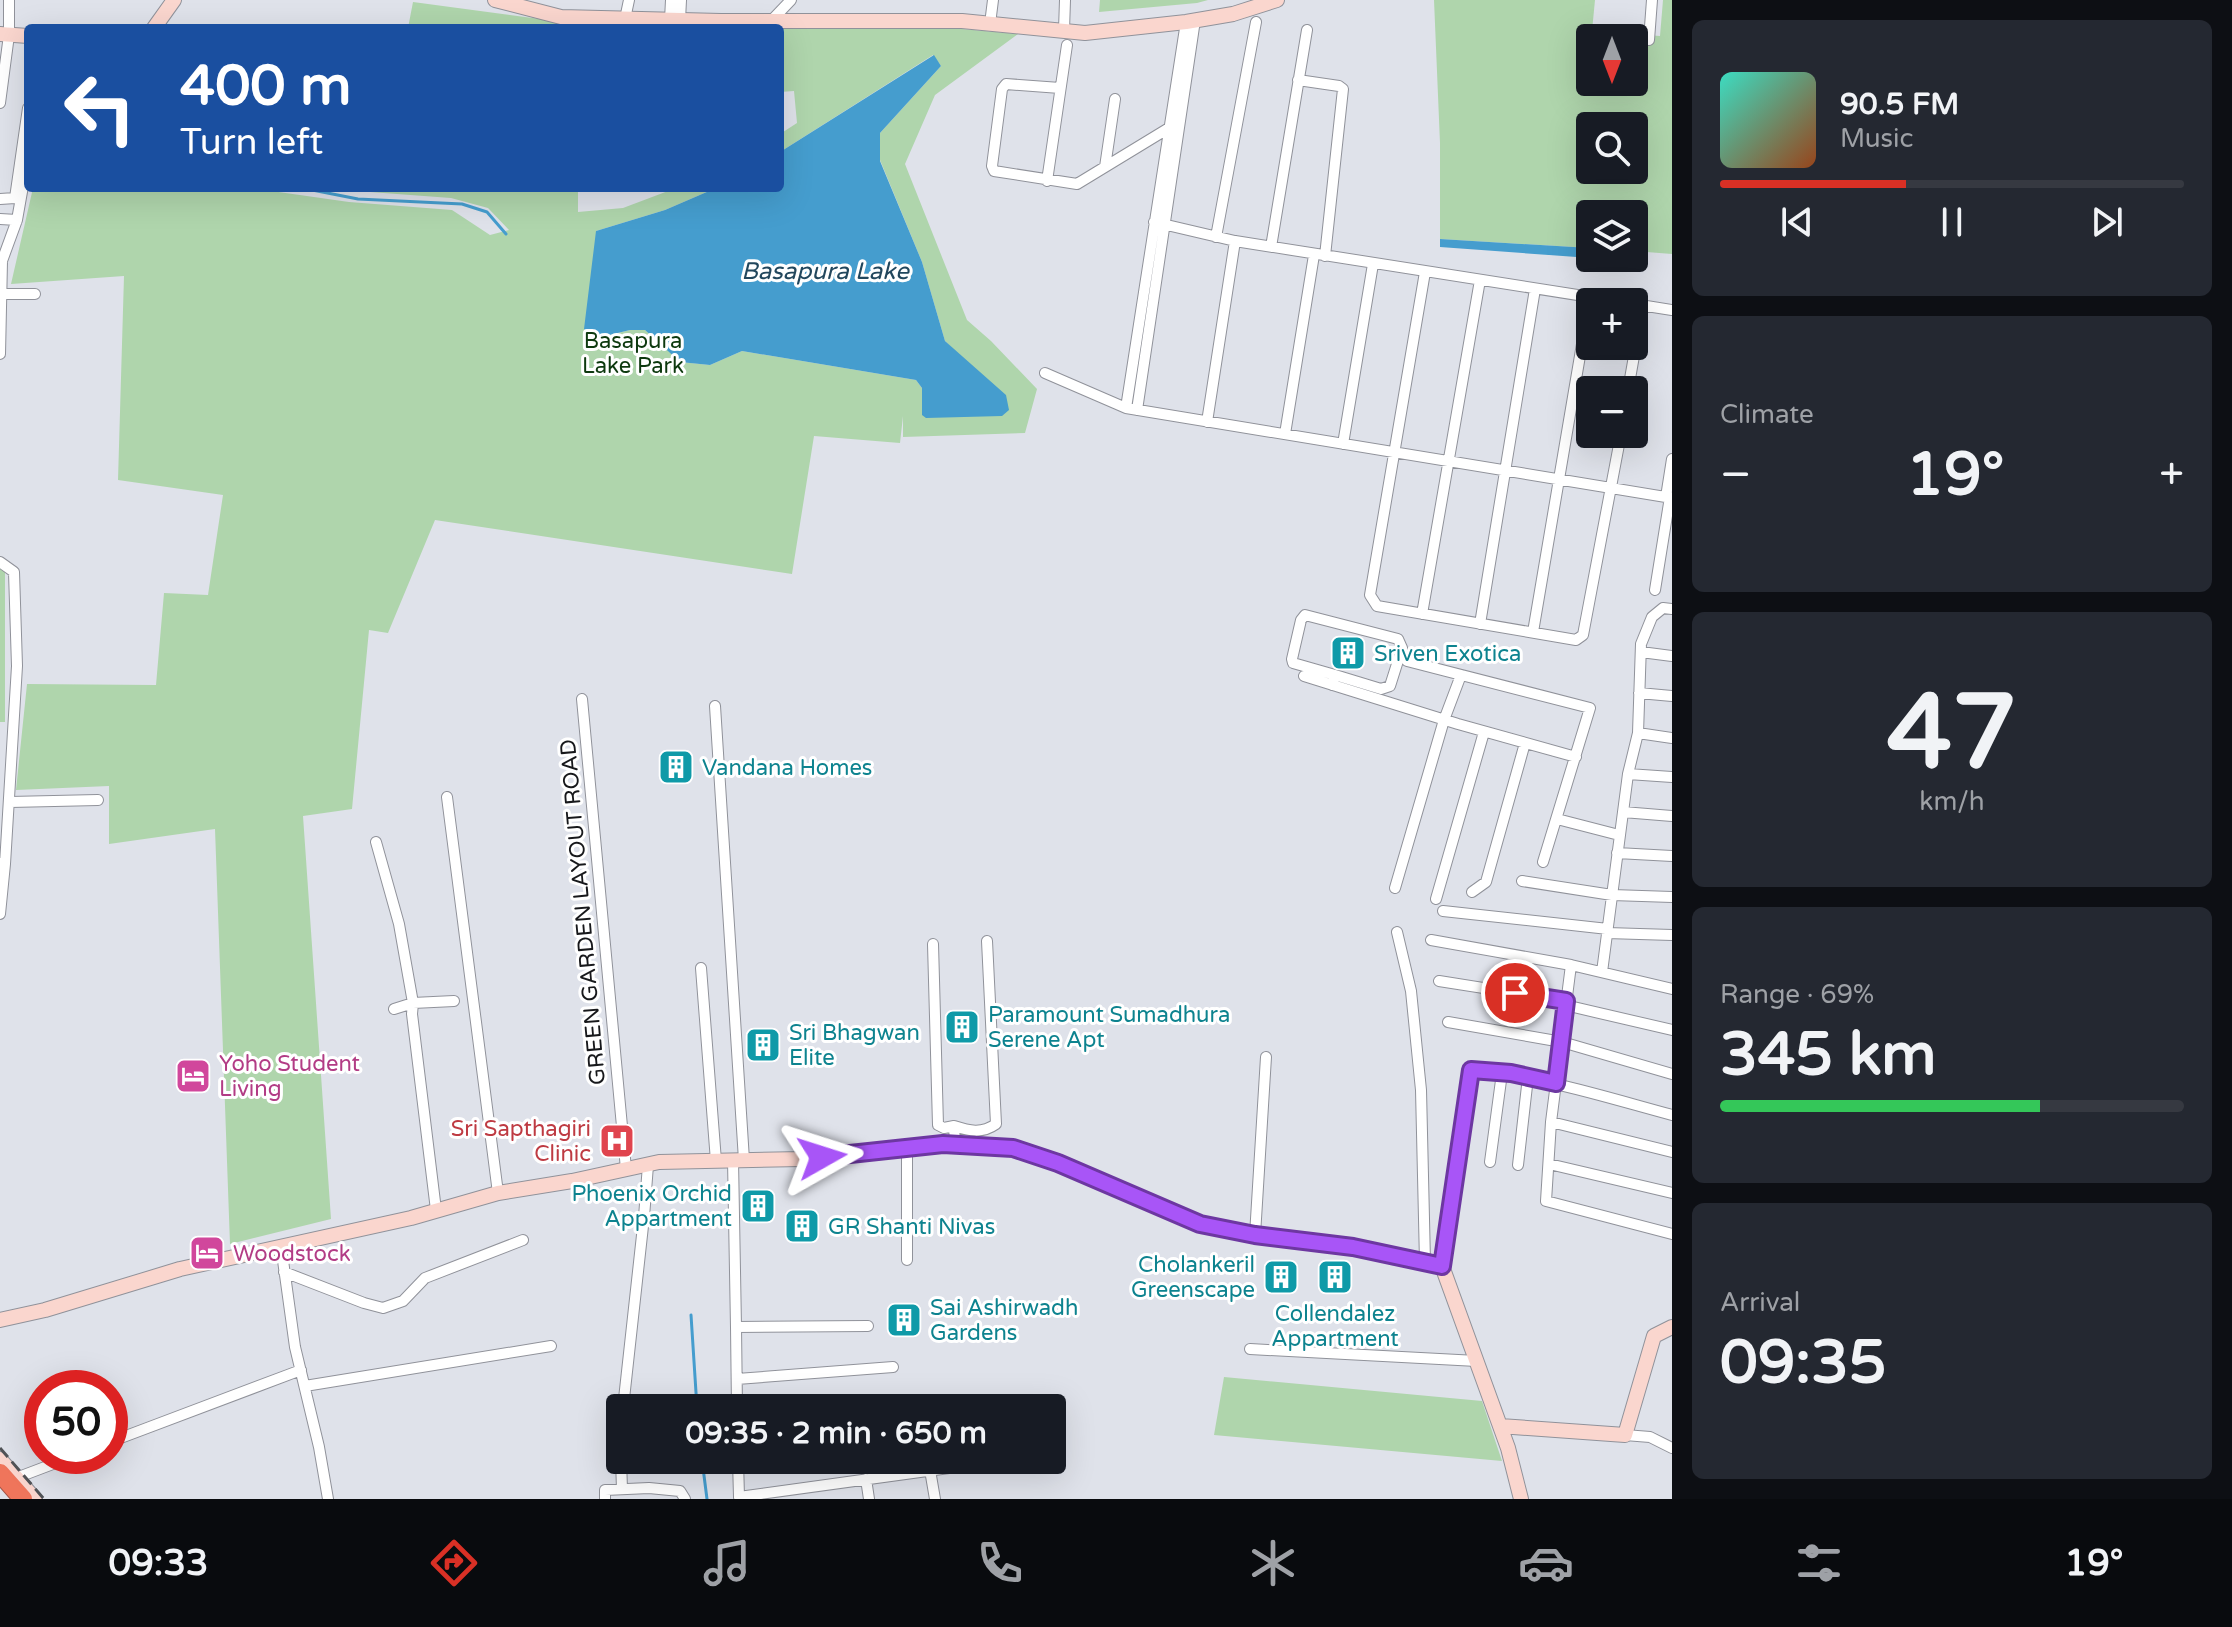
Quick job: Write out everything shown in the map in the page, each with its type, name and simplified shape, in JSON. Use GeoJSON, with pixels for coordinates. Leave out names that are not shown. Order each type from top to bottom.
{"type":"FeatureCollection","features":[{"type":"Feature","properties":{"kind":"highway"},"geometry":{"type":"LineString","coordinates":[[8,1475],[23,1499]]}},
{"type":"Feature","properties":{"kind":"highway"},"geometry":{"type":"LineString","coordinates":[[0,1491],[7,1499]]}},
{"type":"Feature","properties":{"kind":"main road"},"geometry":{"type":"LineString","coordinates":[[157,24],[174,0]]}},
{"type":"Feature","properties":{"kind":"main road"},"geometry":{"type":"LineString","coordinates":[[495,0],[561,17],[721,24],[771,21],[990,24],[1065,38],[1233,14],[1277,0]]}},
{"type":"Feature","properties":{"kind":"main road"},"geometry":{"type":"LineString","coordinates":[[4,34],[24,36]]}},
{"type":"Feature","properties":{"kind":"main road"},"geometry":{"type":"LineString","coordinates":[[0,1320],[45,1310],[180,1269],[498,1193],[659,1162],[802,1159],[955,1144],[1013,1148],[1058,1163],[1200,1224],[1255,1235],[1353,1247],[1442,1266],[1500,1426],[1521,1499]]}},
{"type":"Feature","properties":{"kind":"main road"},"geometry":{"type":"LineString","coordinates":[[1500,1426],[1625,1435],[1654,1336],[1672,1327]]}},
{"type":"Feature","properties":{"kind":"main road"},"geometry":{"type":"LineString","coordinates":[[0,1459],[8,1475],[35,1499]]}},
{"type":"Feature","properties":{"kind":"street"},"geometry":{"type":"LineString","coordinates":[[0,103],[9,0]]}},
{"type":"Feature","properties":{"kind":"street"},"geometry":{"type":"LineString","coordinates":[[625,19],[629,0]]}},
{"type":"Feature","properties":{"kind":"street"},"geometry":{"type":"LineString","coordinates":[[671,0],[675,20]]}},
{"type":"Feature","properties":{"kind":"street"},"geometry":{"type":"LineString","coordinates":[[675,20],[681,0]]}},
{"type":"Feature","properties":{"kind":"street"},"geometry":{"type":"LineString","coordinates":[[771,21],[791,0]]}},
{"type":"Feature","properties":{"kind":"street"},"geometry":{"type":"LineString","coordinates":[[990,24],[993,0]]}},
{"type":"Feature","properties":{"kind":"street"},"geometry":{"type":"LineString","coordinates":[[1047,181],[1065,38],[1065,0]]}},
{"type":"Feature","properties":{"kind":"street"},"geometry":{"type":"LineString","coordinates":[[1649,40],[1652,0]]}},
{"type":"Feature","properties":{"kind":"street"},"geometry":{"type":"LineString","coordinates":[[1160,224],[1169,128],[1190,21]]}},
{"type":"Feature","properties":{"kind":"street"},"geometry":{"type":"LineString","coordinates":[[1132,409],[1190,21]]}},
{"type":"Feature","properties":{"kind":"street"},"geometry":{"type":"LineString","coordinates":[[1216,237],[1256,22]]}},
{"type":"Feature","properties":{"kind":"street"},"geometry":{"type":"LineString","coordinates":[[1271,247],[1307,30]]}},
{"type":"Feature","properties":{"kind":"street"},"geometry":{"type":"LineString","coordinates":[[1285,434],[1319,255],[1344,97],[1343,89],[1339,86],[1298,80]]}},
{"type":"Feature","properties":{"kind":"street"},"geometry":{"type":"LineString","coordinates":[[1060,88],[1014,83],[1006,84],[1002,89],[992,166],[994,171],[1077,184],[1169,128]]}},
{"type":"Feature","properties":{"kind":"street"},"geometry":{"type":"LineString","coordinates":[[1105,167],[1115,99]]}},
{"type":"Feature","properties":{"kind":"street"},"geometry":{"type":"LineString","coordinates":[[0,199],[15,198],[24,136]]}},
{"type":"Feature","properties":{"kind":"street"},"geometry":{"type":"LineString","coordinates":[[0,354],[2,261],[17,220],[24,181]]}},
{"type":"Feature","properties":{"kind":"street"},"geometry":{"type":"LineString","coordinates":[[0,219],[17,220]]}},
{"type":"Feature","properties":{"kind":"street"},"geometry":{"type":"LineString","coordinates":[[1160,224],[1235,241],[1576,295]]}},
{"type":"Feature","properties":{"kind":"street"},"geometry":{"type":"LineString","coordinates":[[1207,422],[1235,241]]}},
{"type":"Feature","properties":{"kind":"street"},"geometry":{"type":"LineString","coordinates":[[1343,444],[1373,264]]}},
{"type":"Feature","properties":{"kind":"street"},"geometry":{"type":"LineString","coordinates":[[1425,272],[1371,599],[1377,606],[1576,640],[1583,635],[1618,448]]}},
{"type":"Feature","properties":{"kind":"street"},"geometry":{"type":"LineString","coordinates":[[1422,614],[1480,280]]}},
{"type":"Feature","properties":{"kind":"street"},"geometry":{"type":"LineString","coordinates":[[1480,624],[1535,289]]}},
{"type":"Feature","properties":{"kind":"street"},"geometry":{"type":"LineString","coordinates":[[0,294],[35,294]]}},
{"type":"Feature","properties":{"kind":"street"},"geometry":{"type":"LineString","coordinates":[[1648,306],[1672,310]]}},
{"type":"Feature","properties":{"kind":"street"},"geometry":{"type":"LineString","coordinates":[[1533,632],[1579,360]]}},
{"type":"Feature","properties":{"kind":"street"},"geometry":{"type":"LineString","coordinates":[[1045,373],[1132,409],[1669,497]]}},
{"type":"Feature","properties":{"kind":"street"},"geometry":{"type":"LineString","coordinates":[[1655,590],[1672,459]]}},
{"type":"Feature","properties":{"kind":"street"},"geometry":{"type":"LineString","coordinates":[[0,562],[14,572],[17,666],[0,914]]}},
{"type":"Feature","properties":{"kind":"street"},"geometry":{"type":"LineString","coordinates":[[1602,972],[1628,774],[1638,733],[1641,644],[1652,617],[1663,608],[1672,609]]}},
{"type":"Feature","properties":{"kind":"street"},"geometry":{"type":"LineString","coordinates":[[1357,687],[1381,689],[1390,686],[1401,643],[1398,639],[1305,615],[1298,633],[1293,663],[1444,720],[1576,757]]}},
{"type":"Feature","properties":{"kind":"street"},"geometry":{"type":"LineString","coordinates":[[1641,652],[1672,656]]}},
{"type":"Feature","properties":{"kind":"street"},"geometry":{"type":"LineString","coordinates":[[1407,661],[1590,708],[1543,862]]}},
{"type":"Feature","properties":{"kind":"street"},"geometry":{"type":"LineString","coordinates":[[1395,888],[1444,720],[1461,675]]}},
{"type":"Feature","properties":{"kind":"street"},"geometry":{"type":"LineString","coordinates":[[1304,676],[1333,680]]}},
{"type":"Feature","properties":{"kind":"street"},"geometry":{"type":"LineString","coordinates":[[1639,693],[1672,696]]}},
{"type":"Feature","properties":{"kind":"street","name":"GREEN GARDEN LAYOUT ROAD"},"geometry":{"type":"LineString","coordinates":[[582,699],[626,1169]]}},
{"type":"Feature","properties":{"kind":"street"},"geometry":{"type":"LineString","coordinates":[[715,706],[739,1160],[737,1394]]}},
{"type":"Feature","properties":{"kind":"street"},"geometry":{"type":"LineString","coordinates":[[1436,899],[1484,732]]}},
{"type":"Feature","properties":{"kind":"street"},"geometry":{"type":"LineString","coordinates":[[1638,733],[1672,738]]}},
{"type":"Feature","properties":{"kind":"street"},"geometry":{"type":"LineString","coordinates":[[1472,892],[1486,882],[1525,743]]}},
{"type":"Feature","properties":{"kind":"street"},"geometry":{"type":"LineString","coordinates":[[1628,774],[1672,777]]}},
{"type":"Feature","properties":{"kind":"street"},"geometry":{"type":"LineString","coordinates":[[447,797],[498,1193]]}},
{"type":"Feature","properties":{"kind":"street"},"geometry":{"type":"LineString","coordinates":[[10,802],[98,800]]}},
{"type":"Feature","properties":{"kind":"street"},"geometry":{"type":"LineString","coordinates":[[1623,812],[1672,816]]}},
{"type":"Feature","properties":{"kind":"street"},"geometry":{"type":"LineString","coordinates":[[1557,819],[1619,835]]}},
{"type":"Feature","properties":{"kind":"street"},"geometry":{"type":"LineString","coordinates":[[376,842],[399,924],[413,1003],[436,1210]]}},
{"type":"Feature","properties":{"kind":"street"},"geometry":{"type":"LineString","coordinates":[[1617,853],[1672,856]]}},
{"type":"Feature","properties":{"kind":"street"},"geometry":{"type":"LineString","coordinates":[[1522,881],[1612,895],[1672,897]]}},
{"type":"Feature","properties":{"kind":"street"},"geometry":{"type":"LineString","coordinates":[[1443,911],[1607,931],[1672,935]]}},
{"type":"Feature","properties":{"kind":"street"},"geometry":{"type":"LineString","coordinates":[[1397,932],[1411,991],[1421,1090],[1425,1262]]}},
{"type":"Feature","properties":{"kind":"street"},"geometry":{"type":"LineString","coordinates":[[1431,940],[1571,965],[1672,989]]}},
{"type":"Feature","properties":{"kind":"street"},"geometry":{"type":"LineString","coordinates":[[933,944],[938,1125],[967,1131],[987,1130],[996,1124],[987,941]]}},
{"type":"Feature","properties":{"kind":"street"},"geometry":{"type":"LineString","coordinates":[[1571,965],[1551,1122],[1546,1201],[1672,1234]]}},
{"type":"Feature","properties":{"kind":"street"},"geometry":{"type":"LineString","coordinates":[[701,968],[716,1161]]}},
{"type":"Feature","properties":{"kind":"street"},"geometry":{"type":"LineString","coordinates":[[1439,981],[1565,1003],[1672,1030]]}},
{"type":"Feature","properties":{"kind":"street"},"geometry":{"type":"LineString","coordinates":[[394,1009],[413,1003],[454,1001]]}},
{"type":"Feature","properties":{"kind":"street"},"geometry":{"type":"LineString","coordinates":[[1448,1022],[1562,1042],[1672,1074]]}},
{"type":"Feature","properties":{"kind":"street"},"geometry":{"type":"LineString","coordinates":[[1255,1235],[1266,1057]]}},
{"type":"Feature","properties":{"kind":"street"},"geometry":{"type":"LineString","coordinates":[[1442,1266],[1471,1070],[1556,1083],[1672,1115]]}},
{"type":"Feature","properties":{"kind":"street"},"geometry":{"type":"LineString","coordinates":[[1490,1162],[1502,1073]]}},
{"type":"Feature","properties":{"kind":"street"},"geometry":{"type":"LineString","coordinates":[[1518,1165],[1528,1077]]}},
{"type":"Feature","properties":{"kind":"street"},"geometry":{"type":"LineString","coordinates":[[1551,1122],[1672,1152]]}},
{"type":"Feature","properties":{"kind":"street"},"geometry":{"type":"LineString","coordinates":[[954,1126],[955,1144]]}},
{"type":"Feature","properties":{"kind":"street"},"geometry":{"type":"LineString","coordinates":[[907,1148],[907,1260]]}},
{"type":"Feature","properties":{"kind":"street"},"geometry":{"type":"LineString","coordinates":[[1549,1164],[1672,1193]]}},
{"type":"Feature","properties":{"kind":"street"},"geometry":{"type":"LineString","coordinates":[[625,1394],[648,1165]]}},
{"type":"Feature","properties":{"kind":"street"},"geometry":{"type":"LineString","coordinates":[[284,1272],[383,1308],[403,1301],[425,1278],[523,1240]]}},
{"type":"Feature","properties":{"kind":"street"},"geometry":{"type":"LineString","coordinates":[[281,1246],[295,1347],[328,1499]]}},
{"type":"Feature","properties":{"kind":"street"},"geometry":{"type":"LineString","coordinates":[[736,1327],[868,1326]]}},
{"type":"Feature","properties":{"kind":"street"},"geometry":{"type":"LineString","coordinates":[[305,1386],[551,1346]]}},
{"type":"Feature","properties":{"kind":"street"},"geometry":{"type":"LineString","coordinates":[[1250,1349],[1477,1361]]}},
{"type":"Feature","properties":{"kind":"street"},"geometry":{"type":"LineString","coordinates":[[737,1379],[893,1367]]}},
{"type":"Feature","properties":{"kind":"street"},"geometry":{"type":"LineString","coordinates":[[128,1435],[301,1370]]}},
{"type":"Feature","properties":{"kind":"street"},"geometry":{"type":"LineString","coordinates":[[1625,1435],[1650,1437],[1672,1448]]}},
{"type":"Feature","properties":{"kind":"street"},"geometry":{"type":"LineString","coordinates":[[621,1474],[622,1489]]}},
{"type":"Feature","properties":{"kind":"street"},"geometry":{"type":"LineString","coordinates":[[738,1474],[739,1497],[902,1474]]}},
{"type":"Feature","properties":{"kind":"street"},"geometry":{"type":"LineString","coordinates":[[931,1474],[935,1499]]}},
{"type":"Feature","properties":{"kind":"street"},"geometry":{"type":"LineString","coordinates":[[866,1479],[869,1499]]}},
{"type":"Feature","properties":{"kind":"street"},"geometry":{"type":"LineString","coordinates":[[806,1487],[809,1499]]}},
{"type":"Feature","properties":{"kind":"street"},"geometry":{"type":"LineString","coordinates":[[605,1499],[605,1490],[649,1488],[680,1491],[685,1499]]}},
{"type":"Feature","properties":{"kind":"green space"},"geometry":{"type":"Polygon","coordinates":[[[1100,0],[1208,0],[1099,12],[1100,0]]]}},
{"type":"Feature","properties":{"kind":"green space"},"geometry":{"type":"Polygon","coordinates":[[[1434,0],[1595,0],[1593,24],[1576,24],[1576,96],[1648,96],[1648,35],[1660,36],[1663,0],[1672,0],[1672,254],[1648,252],[1648,200],[1576,200],[1576,247],[1440,239],[1440,143],[1434,0]]]}},
{"type":"Feature","properties":{"kind":"green space"},"geometry":{"type":"Polygon","coordinates":[[[413,2],[578,24],[409,24],[413,2]]]}},
{"type":"Feature","properties":{"kind":"green space","name":"Basapura Lake Park"},"geometry":{"type":"Polygon","coordinates":[[[940,27],[1018,34],[935,95],[905,164],[967,320],[1037,389],[1025,433],[903,437],[903,416],[900,443],[814,436],[792,574],[435,520],[388,633],[369,630],[352,809],[303,816],[331,1219],[230,1244],[215,829],[109,844],[109,786],[16,790],[27,684],[156,685],[164,593],[208,595],[223,495],[118,480],[124,276],[11,284],[32,192],[279,192],[349,202],[452,210],[490,235],[509,230],[488,208],[451,198],[370,192],[578,192],[578,212],[623,208],[665,192],[707,192],[665,210],[596,231],[597,338],[630,330],[645,330],[681,362],[710,365],[742,351],[916,380],[922,388],[922,415],[961,357],[945,341],[922,262],[880,160],[880,133],[941,66],[933,55],[784,149],[784,131],[797,123],[794,91],[784,92],[784,28],[940,27]]]}},
{"type":"Feature","properties":{"kind":"green space"},"geometry":{"type":"Polygon","coordinates":[[[0,568],[5,569],[5,722],[0,722],[0,568]]]}},
{"type":"Feature","properties":{"kind":"green space"},"geometry":{"type":"Polygon","coordinates":[[[1224,1377],[1482,1401],[1502,1461],[1214,1435],[1224,1377]]]}},
{"type":"Feature","properties":{"kind":"water","name":"Basapura Lake"},"geometry":{"type":"Polygon","coordinates":[[[934,55],[941,66],[880,133],[880,161],[922,262],[945,341],[1006,395],[1009,410],[1002,416],[926,418],[922,415],[922,388],[916,380],[742,351],[710,365],[680,362],[645,330],[630,330],[597,338],[584,329],[596,231],[665,210],[707,192],[784,192],[784,149],[934,55]]]}},
{"type":"Feature","properties":{"kind":"water"},"geometry":{"type":"Polygon","coordinates":[[[1440,239],[1576,247],[1576,257],[1440,247],[1440,239]]]}},
{"type":"Feature","properties":{"kind":"waterway"},"geometry":{"type":"LineString","coordinates":[[322,192],[358,199],[462,204],[487,212],[506,234]]}},
{"type":"Feature","properties":{"kind":"waterway"},"geometry":{"type":"LineString","coordinates":[[691,1315],[696,1394]]}},
{"type":"Feature","properties":{"kind":"waterway"},"geometry":{"type":"LineString","coordinates":[[704,1474],[707,1499]]}},
{"type":"Feature","properties":{"kind":"railway"},"geometry":{"type":"LineString","coordinates":[[0,1448],[44,1499]]}},
{"type":"Feature","properties":{"kind":"place","name":"Sriven Exotica"},"geometry":{"type":"Point","coordinates":[1348,653]}},
{"type":"Feature","properties":{"kind":"place","name":"Vandana Homes"},"geometry":{"type":"Point","coordinates":[676,767]}},
{"type":"Feature","properties":{"kind":"place","name":"Paramount Sumadhura Serene Apt"},"geometry":{"type":"Point","coordinates":[962,1027]}},
{"type":"Feature","properties":{"kind":"place","name":"Sri Bhagwan Elite"},"geometry":{"type":"Point","coordinates":[763,1045]}},
{"type":"Feature","properties":{"kind":"place","name":"Yoho Student Living"},"geometry":{"type":"Point","coordinates":[193,1076]}},
{"type":"Feature","properties":{"kind":"place","name":"Sri Sapthagiri Clinic"},"geometry":{"type":"Point","coordinates":[617,1141]}},
{"type":"Feature","properties":{"kind":"place","name":"Phoenix Orchid Appartment"},"geometry":{"type":"Point","coordinates":[758,1206]}},
{"type":"Feature","properties":{"kind":"place","name":"GR Shanti Nivas"},"geometry":{"type":"Point","coordinates":[802,1226]}},
{"type":"Feature","properties":{"kind":"place","name":"Woodstock"},"geometry":{"type":"Point","coordinates":[207,1253]}},
{"type":"Feature","properties":{"kind":"place","name":"Cholankeril Greenscape"},"geometry":{"type":"Point","coordinates":[1281,1277]}},
{"type":"Feature","properties":{"kind":"place","name":"Collendalez Appartment"},"geometry":{"type":"Point","coordinates":[1335,1277]}},
{"type":"Feature","properties":{"kind":"place","name":"Sai Ashirwadh Gardens"},"geometry":{"type":"Point","coordinates":[904,1320]}},
{"type":"Feature","properties":{"kind":"route"},"geometry":{"type":"LineString","coordinates":[[822,1157],[943,1144],[1013,1148],[1058,1163],[1200,1224],[1255,1235],[1353,1247],[1442,1266],[1471,1070],[1511,1073],[1556,1083],[1566,1001],[1515,993]]}}]}
